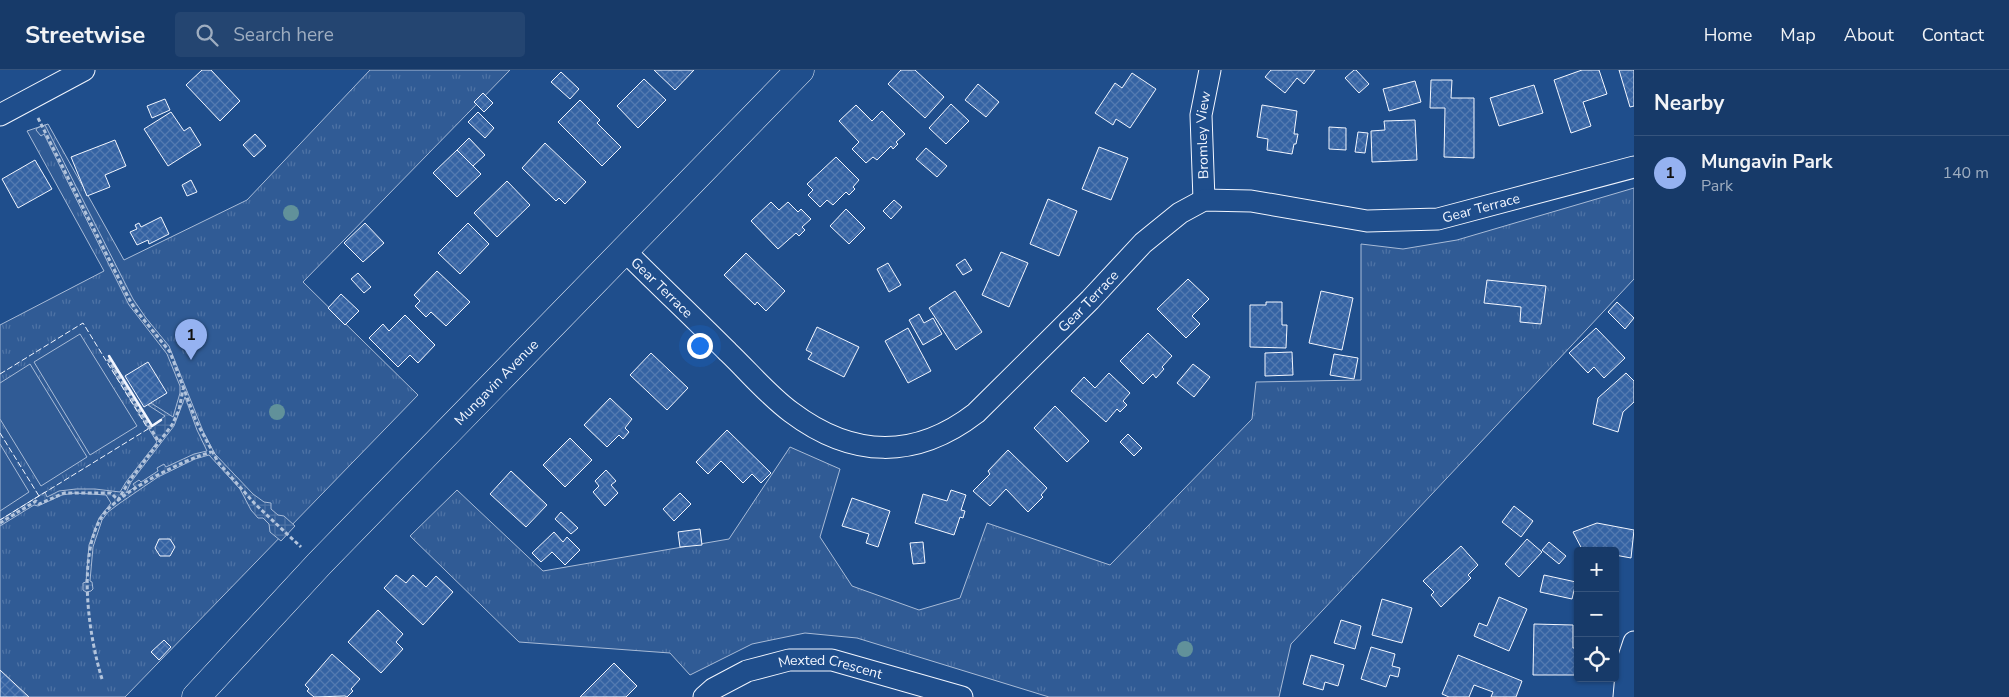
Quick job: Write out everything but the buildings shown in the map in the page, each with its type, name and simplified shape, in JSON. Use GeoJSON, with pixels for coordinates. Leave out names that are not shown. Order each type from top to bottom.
{"type":"FeatureCollection","features":[{"type":"Feature","properties":{"kind":"main road","name":"Mungavin Avenue"},"geometry":{"type":"LineString","coordinates":[[196,697],[319,564],[800,70]]}},
{"type":"Feature","properties":{"kind":"street"},"geometry":{"type":"LineString","coordinates":[[0,115],[84,70]]}},
{"type":"Feature","properties":{"kind":"street","name":"Bromley View"},"geometry":{"type":"LineString","coordinates":[[1204,200],[1201,115],[1210,70]]}},
{"type":"Feature","properties":{"kind":"street","name":"Gear Terrace"},"geometry":{"type":"LineString","coordinates":[[625,251],[791,412],[825,433],[852,445],[906,447],[956,428],[976,413],[1090,300],[1143,243],[1180,213],[1204,200],[1251,201],[1367,221],[1438,219],[1634,167]]}},
{"type":"Feature","properties":{"kind":"street"},"geometry":{"type":"LineString","coordinates":[[1624,697],[1627,663],[1634,642]]}},
{"type":"Feature","properties":{"kind":"street","name":"Mexted Crescent"},"geometry":{"type":"LineString","coordinates":[[704,697],[713,689],[747,671],[789,660],[832,660],[962,697]]}},
{"type":"Feature","properties":{"kind":"path"},"geometry":{"type":"LineString","coordinates":[[28,100],[135,310],[170,352],[196,421],[211,452],[255,504],[319,564]]}},
{"type":"Feature","properties":{"kind":"path"},"geometry":{"type":"LineString","coordinates":[[108,359],[159,442]]}},
{"type":"Feature","properties":{"kind":"path"},"geometry":{"type":"LineString","coordinates":[[118,500],[130,480],[175,421],[183,388]]}},
{"type":"Feature","properties":{"kind":"path"},"geometry":{"type":"LineString","coordinates":[[102,679],[92,635],[88,592],[89,563],[96,529],[107,510],[118,500],[177,464],[211,452]]}},
{"type":"Feature","properties":{"kind":"path"},"geometry":{"type":"LineString","coordinates":[[0,523],[36,501],[39,504],[64,493],[111,493],[118,500]]}},
{"type":"Feature","properties":{"kind":"green space"},"geometry":{"type":"Polygon","coordinates":[[[370,70],[510,70],[303,282],[418,395],[125,697],[0,697],[0,325],[104,271],[27,131],[48,124],[124,260],[247,200],[370,70]]]}},
{"type":"Feature","properties":{"kind":"green space"},"geometry":{"type":"Polygon","coordinates":[[[1634,188],[1634,279],[1291,644],[1279,697],[1049,697],[857,638],[805,633],[752,644],[690,675],[670,653],[519,642],[410,536],[457,490],[543,571],[729,539],[790,447],[840,469],[820,537],[852,586],[919,610],[960,598],[987,523],[1110,565],[1252,419],[1256,382],[1361,380],[1361,244],[1403,249],[1457,240],[1634,188]]]}},
{"type":"Feature","properties":{"kind":"shaded area"},"geometry":{"type":"Polygon","coordinates":[[[45,125],[133,299],[169,346],[203,431],[215,454],[253,494],[264,502],[271,503],[271,509],[278,515],[284,516],[295,526],[281,541],[270,532],[269,524],[263,518],[258,518],[251,510],[240,489],[209,455],[195,459],[158,477],[108,512],[102,520],[93,547],[90,581],[92,582],[93,589],[91,591],[86,592],[83,590],[83,583],[86,582],[89,545],[99,518],[111,503],[106,495],[75,493],[62,495],[38,506],[34,505],[0,526],[0,520],[45,492],[47,497],[59,491],[76,489],[120,492],[157,442],[112,370],[117,368],[152,426],[165,416],[148,405],[151,403],[173,417],[180,393],[180,386],[167,354],[129,305],[44,134],[41,136],[36,130],[45,125]],[[185,397],[174,426],[131,482],[126,493],[135,487],[133,484],[139,480],[141,482],[158,471],[157,468],[164,464],[166,467],[194,454],[207,451],[185,397]]]}},
{"type":"Feature","properties":{"kind":"shaded area"},"geometry":{"type":"Polygon","coordinates":[[[80,334],[137,426],[90,455],[34,362],[80,334]]]}},
{"type":"Feature","properties":{"kind":"shaded area"},"geometry":{"type":"Polygon","coordinates":[[[30,364],[87,457],[41,486],[0,419],[0,383],[30,364]]]}},
{"type":"Feature","properties":{"kind":"shaded area"},"geometry":{"type":"Polygon","coordinates":[[[0,444],[29,492],[0,511],[0,444]]]}},
{"type":"Feature","properties":{"kind":"fence"},"geometry":{"type":"LineString","coordinates":[[0,374],[83,323],[148,429],[0,520]]}},
{"type":"Feature","properties":{"kind":"fence"},"geometry":{"type":"LineString","coordinates":[[0,433],[39,496]]}},
{"type":"Feature","properties":{"kind":"wall"},"geometry":{"type":"LineString","coordinates":[[109,356],[152,426],[161,420]]}},
{"type":"Feature","properties":{"kind":"place","name":"Mungavin Park"},"geometry":{"type":"Point","coordinates":[191,360]}}]}
